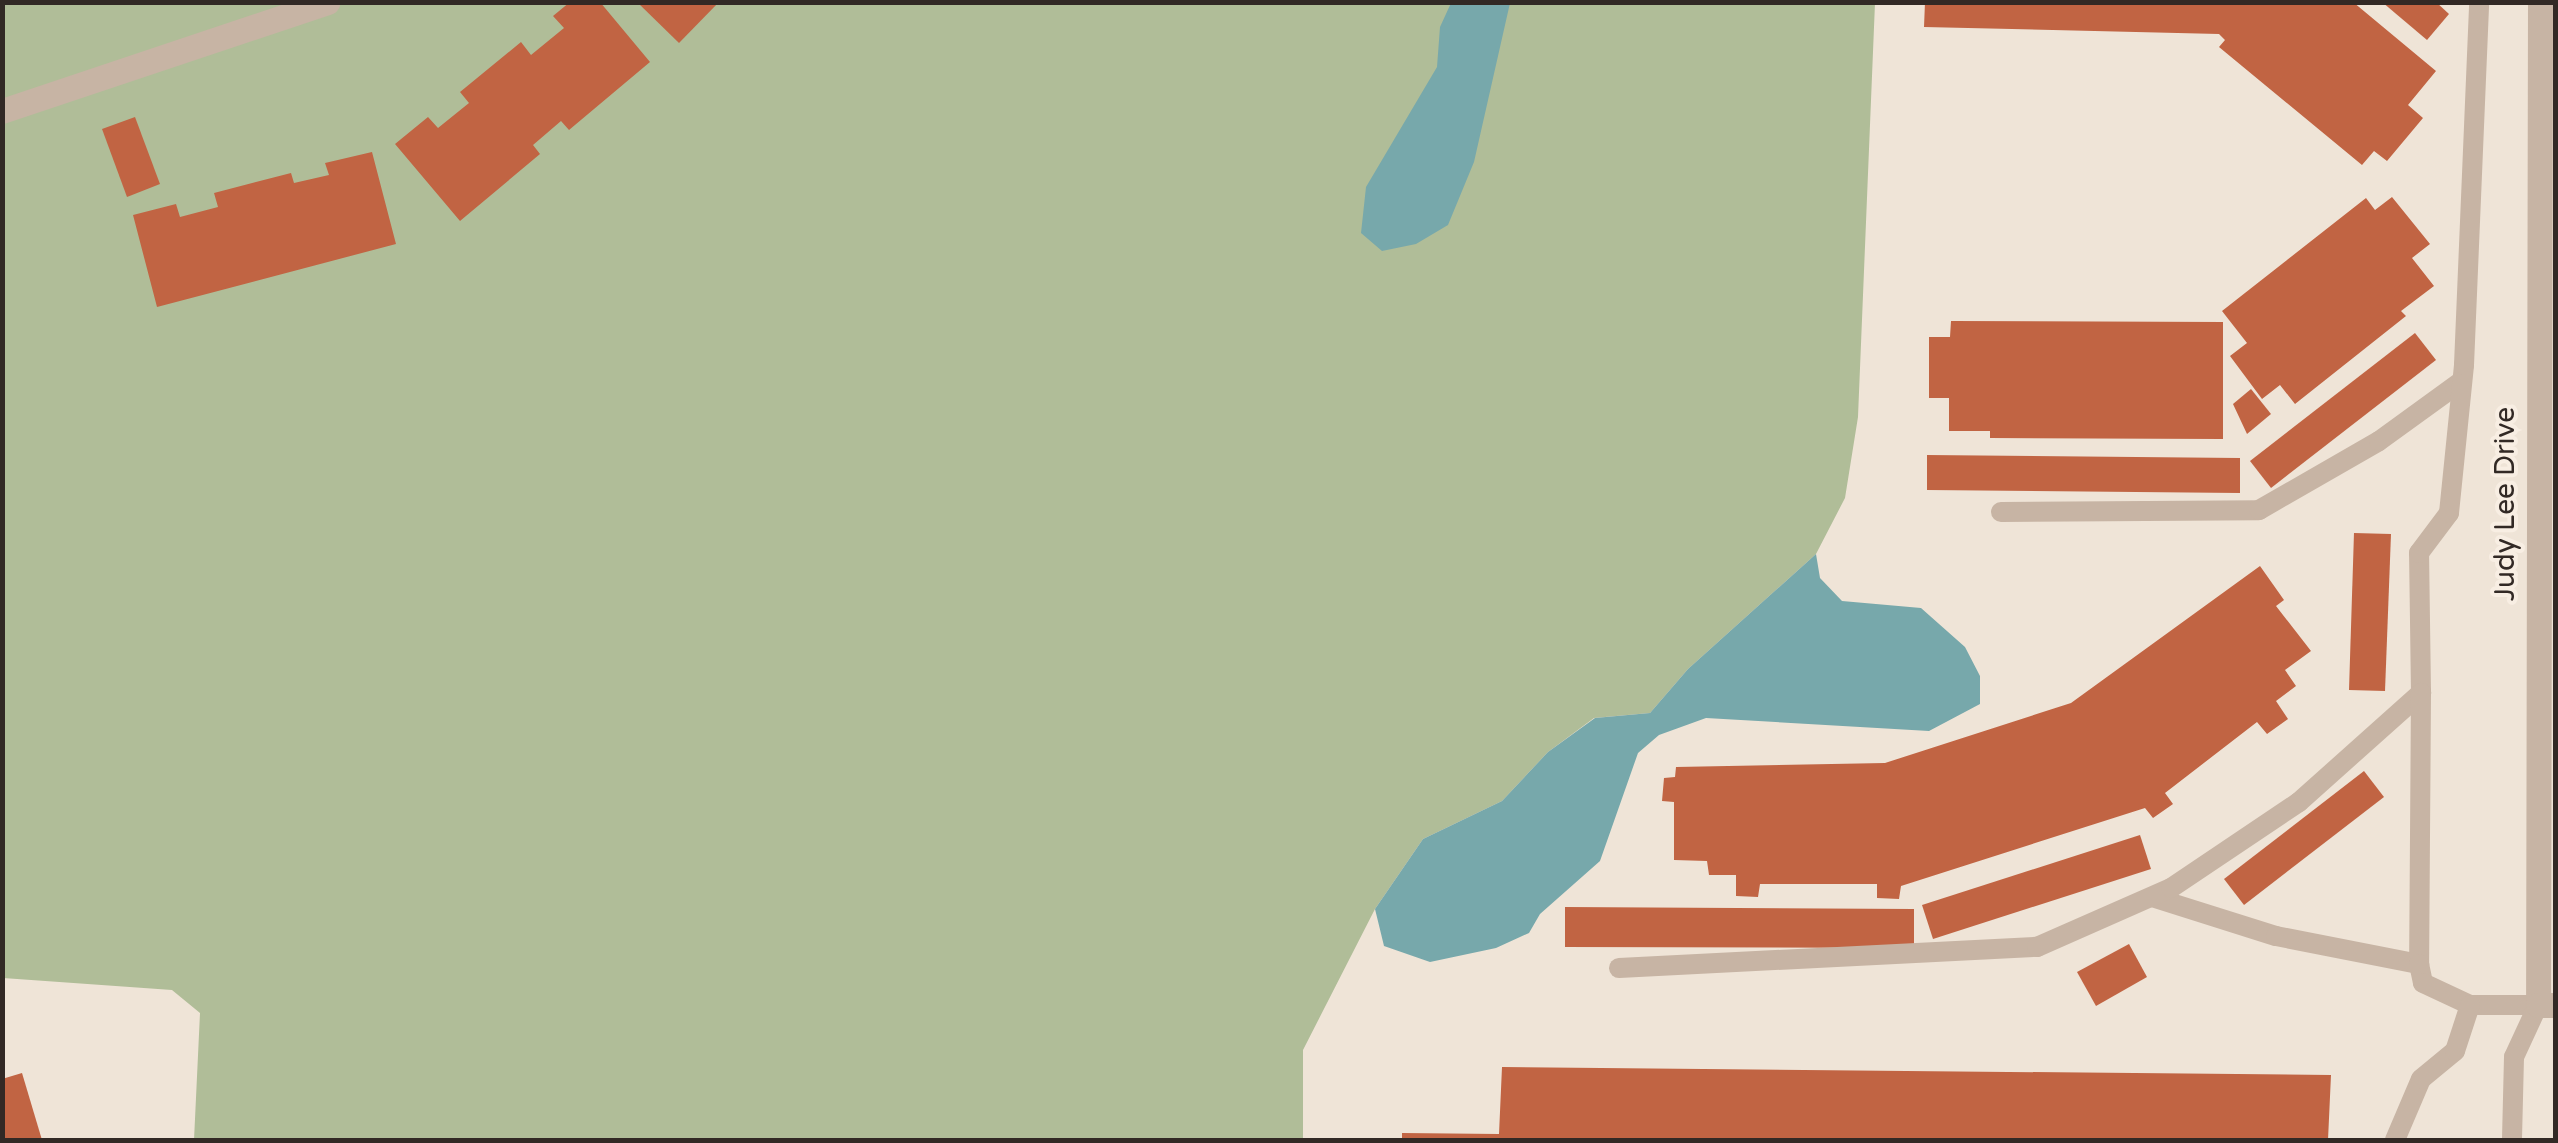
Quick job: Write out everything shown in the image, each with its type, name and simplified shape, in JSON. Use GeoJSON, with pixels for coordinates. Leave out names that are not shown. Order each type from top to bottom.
{"type":"FeatureCollection","features":[{"type":"Feature","properties":{"kind":"street"},"geometry":{"type":"LineString","coordinates":[[2,111],[327,2]]}},
{"type":"Feature","properties":{"kind":"street","name":"Judy Lee Drive"},"geometry":{"type":"LineString","coordinates":[[2540,2],[2547,1005]]}},
{"type":"Feature","properties":{"kind":"lane"},"geometry":{"type":"LineString","coordinates":[[2478,2],[2462,381],[2449,514],[2419,554],[2419,964],[2423,984],[2470,1006],[2547,1005]]}},
{"type":"Feature","properties":{"kind":"lane"},"geometry":{"type":"LineString","coordinates":[[2001,512],[2258,510],[2379,441],[2462,381]]}},
{"type":"Feature","properties":{"kind":"lane"},"geometry":{"type":"LineString","coordinates":[[1619,968],[2037,947],[2152,897],[2298,802],[2421,693]]}},
{"type":"Feature","properties":{"kind":"lane"},"geometry":{"type":"LineString","coordinates":[[2152,897],[2276,936],[2419,964]]}},
{"type":"Feature","properties":{"kind":"lane"},"geometry":{"type":"LineString","coordinates":[[2512,1140],[2514,1057],[2547,1005]]}},
{"type":"Feature","properties":{"kind":"lane"},"geometry":{"type":"LineString","coordinates":[[2395,1140],[2421,1079],[2455,1051],[2470,1006]]}},
{"type":"Feature","properties":{"kind":"green space"},"geometry":{"type":"Polygon","coordinates":[[[3,3],[1875,3],[1858,417],[1845,498],[1816,554],[1688,669],[1650,713],[1594,718],[1548,752],[1502,801],[1423,839],[1375,909],[1303,1050],[1303,1140],[194,1140],[200,1013],[172,990],[3,978],[3,3]]]}},
{"type":"Feature","properties":{"kind":"water"},"geometry":{"type":"Polygon","coordinates":[[[1451,3],[1510,3],[1474,162],[1448,225],[1416,244],[1382,251],[1361,233],[1366,187],[1437,67],[1440,27],[1451,3]]]}},
{"type":"Feature","properties":{"kind":"water"},"geometry":{"type":"Polygon","coordinates":[[[1816,554],[1820,578],[1842,601],[1921,608],[1965,647],[1980,676],[1980,704],[1929,731],[1706,718],[1659,735],[1638,753],[1600,861],[1540,914],[1529,933],[1496,948],[1430,962],[1384,946],[1375,909],[1423,839],[1502,801],[1548,752],[1595,718],[1650,713],[1688,669],[1816,554]]]}},
{"type":"Feature","properties":{"kind":"building"},"geometry":{"type":"Polygon","coordinates":[[[570,2],[600,2],[650,62],[569,130],[561,121],[533,145],[540,154],[460,221],[395,144],[428,117],[438,128],[469,103],[460,92],[521,42],[531,55],[564,28],[553,16],[570,2]]]}},
{"type":"Feature","properties":{"kind":"building"},"geometry":{"type":"Polygon","coordinates":[[[637,2],[719,2],[679,43],[637,2]]]}},
{"type":"Feature","properties":{"kind":"building"},"geometry":{"type":"Polygon","coordinates":[[[1925,2],[2353,2],[2436,71],[2408,105],[2423,118],[2387,161],[2374,151],[2362,165],[2219,47],[2225,40],[2219,34],[1924,27],[1925,2]]]}},
{"type":"Feature","properties":{"kind":"building"},"geometry":{"type":"Polygon","coordinates":[[[2382,2],[2436,2],[2449,14],[2427,40],[2382,2]]]}},
{"type":"Feature","properties":{"kind":"building"},"geometry":{"type":"Polygon","coordinates":[[[135,117],[160,184],[127,197],[102,129],[135,117]]]}},
{"type":"Feature","properties":{"kind":"building"},"geometry":{"type":"Polygon","coordinates":[[[372,152],[396,244],[157,307],[133,215],[176,204],[180,217],[218,207],[214,193],[291,173],[294,183],[329,175],[325,163],[372,152]]]}},
{"type":"Feature","properties":{"kind":"building"},"geometry":{"type":"Polygon","coordinates":[[[2392,197],[2430,244],[2412,258],[2434,286],[2401,311],[2406,316],[2295,404],[2280,385],[2262,399],[2230,356],[2247,343],[2222,311],[2366,198],[2375,210],[2392,197]]]}},
{"type":"Feature","properties":{"kind":"building"},"geometry":{"type":"Polygon","coordinates":[[[1951,321],[2223,322],[2223,439],[1990,438],[1990,431],[1949,431],[1949,398],[1929,398],[1929,337],[1950,337],[1951,321]]]}},
{"type":"Feature","properties":{"kind":"building"},"geometry":{"type":"Polygon","coordinates":[[[2415,333],[2436,360],[2271,488],[2250,461],[2415,333]]]}},
{"type":"Feature","properties":{"kind":"building"},"geometry":{"type":"Polygon","coordinates":[[[2251,389],[2271,414],[2247,434],[2233,404],[2251,389]]]}},
{"type":"Feature","properties":{"kind":"building"},"geometry":{"type":"Polygon","coordinates":[[[1927,455],[2240,458],[2240,493],[1927,490],[1927,455]]]}},
{"type":"Feature","properties":{"kind":"building"},"geometry":{"type":"Polygon","coordinates":[[[2354,533],[2391,534],[2385,691],[2349,690],[2354,533]]]}},
{"type":"Feature","properties":{"kind":"building"},"geometry":{"type":"Polygon","coordinates":[[[2260,566],[2284,600],[2276,606],[2311,651],[2285,670],[2296,686],[2276,701],[2288,719],[2267,734],[2257,722],[2165,793],[2173,804],[2153,818],[2145,808],[1901,886],[1899,899],[1877,898],[1877,884],[1760,884],[1758,897],[1736,896],[1736,875],[1709,875],[1707,861],[1674,860],[1674,802],[1662,801],[1664,778],[1675,777],[1676,767],[1885,763],[2071,703],[2260,566]]]}},
{"type":"Feature","properties":{"kind":"building"},"geometry":{"type":"Polygon","coordinates":[[[2364,771],[2384,797],[2244,905],[2224,879],[2364,771]]]}},
{"type":"Feature","properties":{"kind":"building"},"geometry":{"type":"Polygon","coordinates":[[[2140,835],[2151,869],[1933,939],[1922,905],[2140,835]]]}},
{"type":"Feature","properties":{"kind":"building"},"geometry":{"type":"Polygon","coordinates":[[[1565,907],[1914,909],[1914,948],[1565,947],[1565,907]]]}},
{"type":"Feature","properties":{"kind":"building"},"geometry":{"type":"Polygon","coordinates":[[[2129,944],[2147,977],[2096,1006],[2077,972],[2129,944]]]}},
{"type":"Feature","properties":{"kind":"building"},"geometry":{"type":"Polygon","coordinates":[[[1502,1067],[2331,1075],[2328,1140],[1402,1140],[1402,1133],[1499,1134],[1502,1067]]]}},
{"type":"Feature","properties":{"kind":"building"},"geometry":{"type":"Polygon","coordinates":[[[22,1073],[42,1140],[2,1140],[2,1079],[22,1073]]]}}]}
